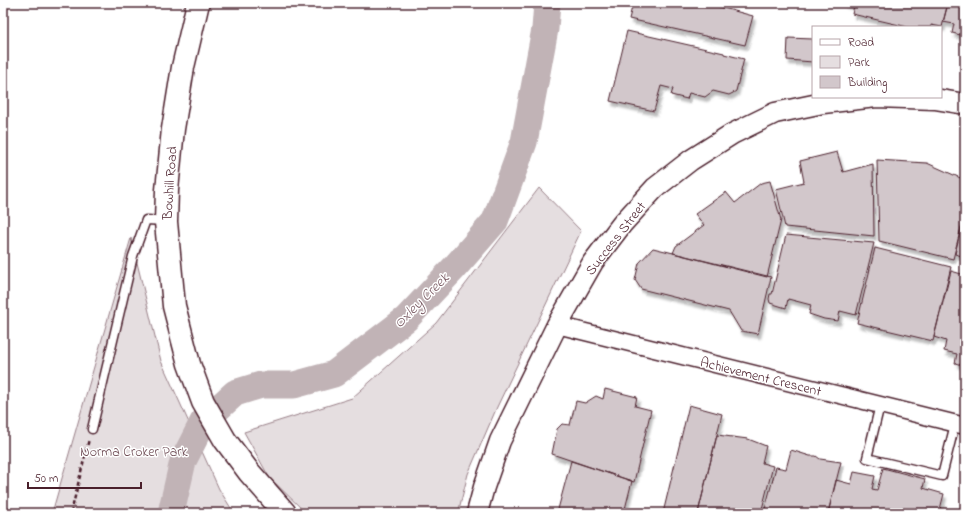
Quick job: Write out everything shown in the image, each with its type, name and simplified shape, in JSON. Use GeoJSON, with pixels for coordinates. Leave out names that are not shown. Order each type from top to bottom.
{"type":"FeatureCollection","features":[{"type":"Feature","properties":{"kind":"main road","name":"Bowhill Road"},"geometry":{"type":"LineString","coordinates":[[198,3],[183,67],[173,129],[167,190],[166,222],[174,306],[189,364],[203,402],[225,440]]}},
{"type":"Feature","properties":{"kind":"main road"},"geometry":{"type":"LineString","coordinates":[[225,440],[241,478],[268,513]]}},
{"type":"Feature","properties":{"kind":"main road"},"geometry":{"type":"LineString","coordinates":[[225,440],[249,472],[285,513]]}},
{"type":"Feature","properties":{"kind":"street","name":"Success Street"},"geometry":{"type":"LineString","coordinates":[[477,513],[484,487],[500,441],[557,325],[593,262],[622,224],[655,188],[691,160],[732,134],[775,113],[822,103],[867,98]]}},
{"type":"Feature","properties":{"kind":"street","name":"Success Street"},"geometry":{"type":"LineString","coordinates":[[906,98],[935,99],[965,104]]}},
{"type":"Feature","properties":{"kind":"street","name":"Achievement Crescent"},"geometry":{"type":"LineString","coordinates":[[557,325],[960,425]]}},
{"type":"Feature","properties":{"kind":"lane"},"geometry":{"type":"LineString","coordinates":[[92,428],[133,256],[143,227],[146,220],[166,222]]}},
{"type":"Feature","properties":{"kind":"lane"},"geometry":{"type":"LineString","coordinates":[[880,406],[867,458],[942,476],[960,425]]}},
{"type":"Feature","properties":{"kind":"path"},"geometry":{"type":"LineString","coordinates":[[71,513],[92,428]]}},
{"type":"Feature","properties":{"kind":"green space"},"geometry":{"type":"Polygon","coordinates":[[[539,188],[581,231],[497,407],[468,474],[458,513],[306,513],[269,477],[244,432],[352,398],[436,323],[539,188]]]}},
{"type":"Feature","properties":{"kind":"green space","name":"Norma Croker Park"},"geometry":{"type":"Polygon","coordinates":[[[131,238],[161,361],[219,489],[234,513],[52,513],[131,238]]]}},
{"type":"Feature","properties":{"kind":"building"},"geometry":{"type":"Polygon","coordinates":[[[633,3],[705,3],[753,16],[745,45],[629,19],[633,3]]]}},
{"type":"Feature","properties":{"kind":"building"},"geometry":{"type":"Polygon","coordinates":[[[843,3],[948,3],[942,27],[931,25],[904,26],[852,14],[854,6],[843,3]]]}},
{"type":"Feature","properties":{"kind":"building"},"geometry":{"type":"Polygon","coordinates":[[[948,3],[965,3],[965,36],[952,33],[954,24],[943,22],[948,3]]]}},
{"type":"Feature","properties":{"kind":"building"},"geometry":{"type":"Polygon","coordinates":[[[627,31],[744,59],[736,91],[729,95],[713,91],[705,97],[689,93],[687,99],[671,95],[673,89],[661,86],[654,111],[610,101],[627,31]]]}},
{"type":"Feature","properties":{"kind":"building"},"geometry":{"type":"Polygon","coordinates":[[[788,38],[812,39],[812,62],[787,60],[788,38]]]}},
{"type":"Feature","properties":{"kind":"building"},"geometry":{"type":"Polygon","coordinates":[[[837,152],[843,172],[873,164],[874,236],[785,227],[776,189],[804,182],[800,161],[837,152]]]}},
{"type":"Feature","properties":{"kind":"building"},"geometry":{"type":"Polygon","coordinates":[[[877,160],[927,163],[965,180],[965,212],[953,259],[879,241],[877,160]]]}},
{"type":"Feature","properties":{"kind":"building"},"geometry":{"type":"Polygon","coordinates":[[[770,181],[781,220],[767,277],[673,253],[676,246],[704,225],[695,214],[726,192],[735,203],[761,183],[770,181]]]}},
{"type":"Feature","properties":{"kind":"building"},"geometry":{"type":"Polygon","coordinates":[[[965,212],[965,257],[955,254],[965,212]]]}},
{"type":"Feature","properties":{"kind":"building"},"geometry":{"type":"Polygon","coordinates":[[[786,235],[874,243],[856,315],[840,311],[838,321],[824,319],[809,314],[811,305],[788,299],[786,308],[770,303],[770,294],[772,294],[786,235]]]}},
{"type":"Feature","properties":{"kind":"building"},"geometry":{"type":"Polygon","coordinates":[[[653,248],[771,277],[758,334],[741,331],[729,311],[641,289],[635,280],[639,263],[653,248]]]}},
{"type":"Feature","properties":{"kind":"building"},"geometry":{"type":"Polygon","coordinates":[[[875,248],[951,267],[933,341],[857,323],[875,248]]]}},
{"type":"Feature","properties":{"kind":"building"},"geometry":{"type":"Polygon","coordinates":[[[951,271],[965,275],[965,366],[955,363],[957,354],[944,351],[946,341],[934,337],[951,271]]]}},
{"type":"Feature","properties":{"kind":"building"},"geometry":{"type":"Polygon","coordinates":[[[605,389],[637,397],[635,406],[651,410],[634,482],[552,454],[557,429],[562,424],[570,425],[576,401],[585,403],[596,396],[603,399],[605,389]]]}},
{"type":"Feature","properties":{"kind":"building"},"geometry":{"type":"Polygon","coordinates":[[[689,405],[722,414],[698,513],[663,513],[689,405]]]}},
{"type":"Feature","properties":{"kind":"building"},"geometry":{"type":"Polygon","coordinates":[[[717,435],[748,439],[766,446],[762,463],[773,466],[761,513],[698,513],[717,435]]]}},
{"type":"Feature","properties":{"kind":"building"},"geometry":{"type":"Polygon","coordinates":[[[791,450],[810,456],[816,456],[820,459],[841,462],[828,513],[764,513],[776,467],[786,469],[791,450]]]}},
{"type":"Feature","properties":{"kind":"building"},"geometry":{"type":"Polygon","coordinates":[[[571,461],[632,481],[624,513],[557,513],[571,461]]]}},
{"type":"Feature","properties":{"kind":"building"},"geometry":{"type":"Polygon","coordinates":[[[883,468],[925,479],[923,488],[944,494],[939,513],[828,513],[836,480],[851,484],[854,472],[875,476],[872,489],[877,490],[883,468]]]}},
{"type":"Feature","properties":{"kind":"building"},"geometry":{"type":"Polygon","coordinates":[[[965,494],[965,513],[960,513],[965,494]]]}},
{"type":"Feature","properties":{"kind":"waterway","name":"Oxley Creek"},"geometry":{"type":"LineString","coordinates":[[171,513],[183,461],[203,422],[235,393],[261,385],[294,385],[334,374],[406,319],[454,268],[495,221],[524,142],[545,29],[547,3]]}}]}
